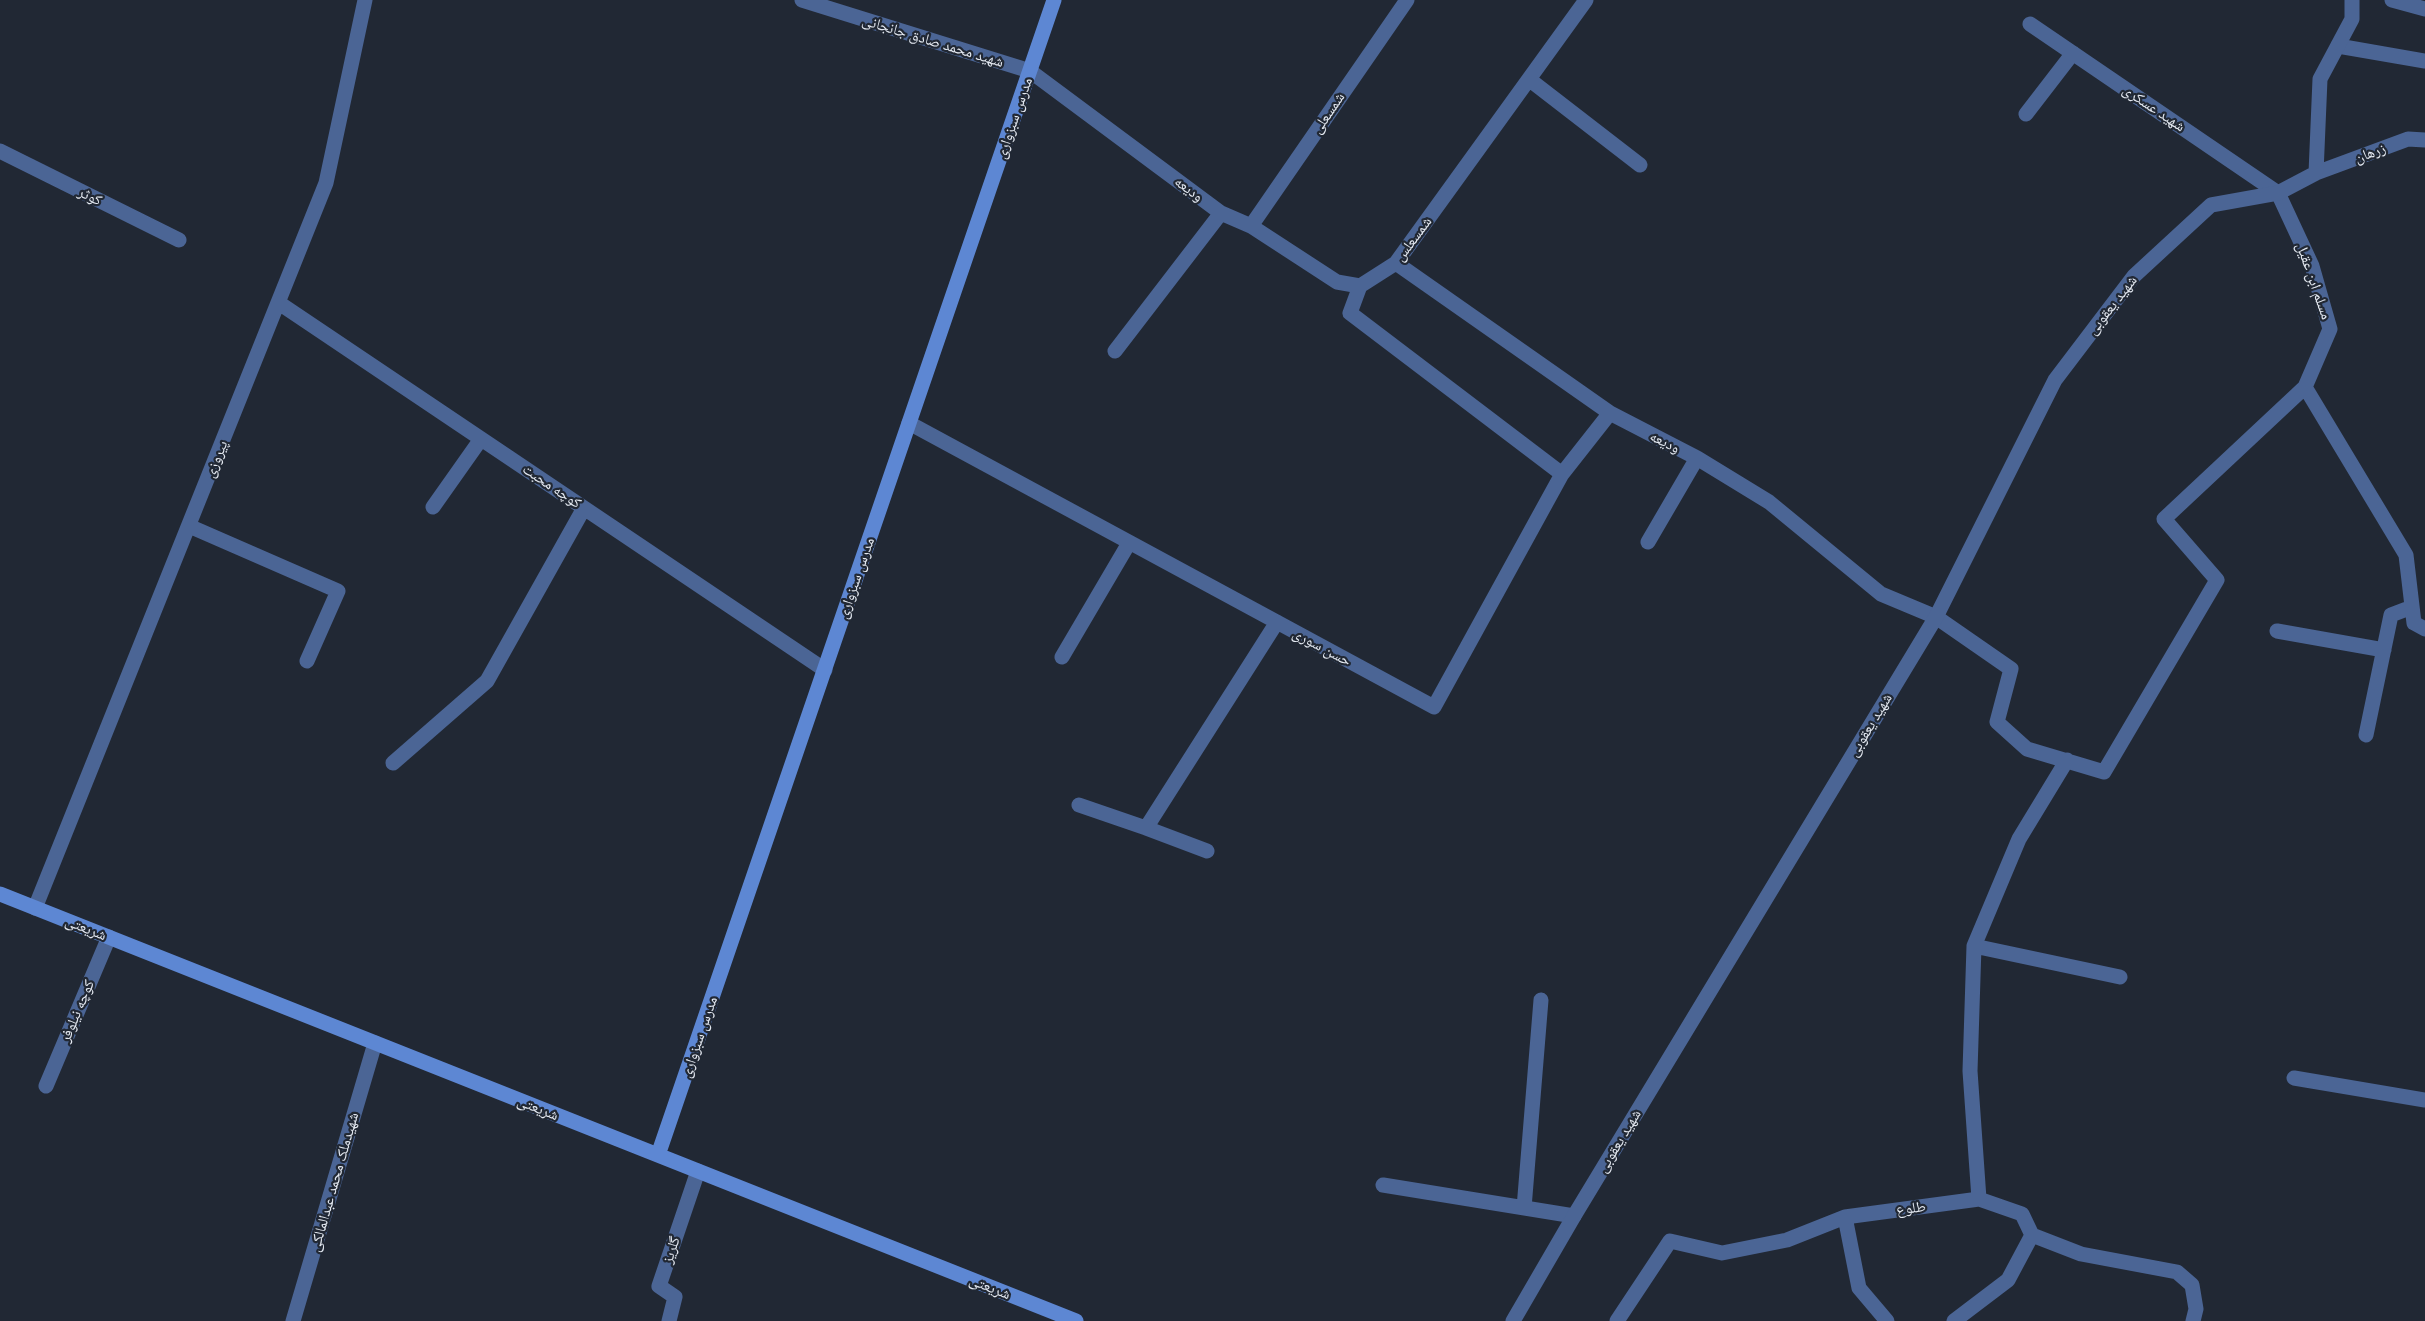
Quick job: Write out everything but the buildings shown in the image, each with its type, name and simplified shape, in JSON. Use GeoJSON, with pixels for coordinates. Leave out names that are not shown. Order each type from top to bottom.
{"type":"FeatureCollection","features":[{"type":"Feature","properties":{"kind":"main road","name":"مدرس سبزواری"},"geometry":{"type":"LineString","coordinates":[[658,1155],[1054,0]]}},
{"type":"Feature","properties":{"kind":"main road","name":"شریعتی"},"geometry":{"type":"LineString","coordinates":[[0,894],[1077,1321]]}},
{"type":"Feature","properties":{"kind":"street","name":"پیروزی"},"geometry":{"type":"LineString","coordinates":[[35,908],[326,183],[365,0]]}},
{"type":"Feature","properties":{"kind":"street","name":"شهید محمد صادق جانجانی"},"geometry":{"type":"LineString","coordinates":[[802,0],[824,4],[1030,71]]}},
{"type":"Feature","properties":{"kind":"street","name":"شمسعلی"},"geometry":{"type":"LineString","coordinates":[[1251,226],[1407,0]]}},
{"type":"Feature","properties":{"kind":"street","name":"شمسعلس"},"geometry":{"type":"LineString","coordinates":[[1360,285],[1396,263],[1586,0]]}},
{"type":"Feature","properties":{"kind":"street"},"geometry":{"type":"LineString","coordinates":[[2278,193],[2316,173],[2320,79],[2352,19],[2352,0]]}},
{"type":"Feature","properties":{"kind":"street"},"geometry":{"type":"LineString","coordinates":[[2392,0],[2425,9]]}},
{"type":"Feature","properties":{"kind":"street","name":"شهید عسکری"},"geometry":{"type":"LineString","coordinates":[[2030,24],[2278,193]]}},
{"type":"Feature","properties":{"kind":"street"},"geometry":{"type":"LineString","coordinates":[[2338,46],[2425,61]]}},
{"type":"Feature","properties":{"kind":"street"},"geometry":{"type":"LineString","coordinates":[[2026,114],[2073,53]]}},
{"type":"Feature","properties":{"kind":"street","name":"ودیعه"},"geometry":{"type":"LineString","coordinates":[[1030,71],[1221,213],[1251,226],[1337,282],[1360,285]]}},
{"type":"Feature","properties":{"kind":"street"},"geometry":{"type":"LineString","coordinates":[[1530,80],[1640,165]]}},
{"type":"Feature","properties":{"kind":"street","name":"زرهان"},"geometry":{"type":"LineString","coordinates":[[2316,173],[2408,139],[2425,140]]}},
{"type":"Feature","properties":{"kind":"street","name":"کوثر"},"geometry":{"type":"LineString","coordinates":[[0,151],[179,240]]}},
{"type":"Feature","properties":{"kind":"street","name":"مسلم ابن عقیل"},"geometry":{"type":"LineString","coordinates":[[2278,193],[2312,266],[2330,329],[2305,387]]}},
{"type":"Feature","properties":{"kind":"street","name":"شهید یعقوبی"},"geometry":{"type":"LineString","coordinates":[[1513,1321],[1935,617],[2055,380],[2134,276],[2211,205],[2278,193]]}},
{"type":"Feature","properties":{"kind":"street"},"geometry":{"type":"LineString","coordinates":[[1115,351],[1221,213]]}},
{"type":"Feature","properties":{"kind":"street","name":"ودیعه"},"geometry":{"type":"LineString","coordinates":[[1396,263],[1610,413],[1697,458],[1769,502],[1881,594],[1935,617],[2012,669],[1997,722],[2027,749],[2067,760]]}},
{"type":"Feature","properties":{"kind":"street"},"geometry":{"type":"LineString","coordinates":[[1360,285],[1350,313],[1562,474]]}},
{"type":"Feature","properties":{"kind":"street","name":"کوچه محبت"},"geometry":{"type":"LineString","coordinates":[[279,303],[825,670]]}},
{"type":"Feature","properties":{"kind":"street"},"geometry":{"type":"LineString","coordinates":[[1979,1200],[1970,1071],[1974,946],[2019,839],[2067,760],[2104,772],[2217,580],[2164,519],[2305,387],[2406,555],[2414,623],[2425,630]]}},
{"type":"Feature","properties":{"kind":"street","name":"حسن سوری"},"geometry":{"type":"LineString","coordinates":[[909,423],[1434,707],[1562,474],[1610,413]]}},
{"type":"Feature","properties":{"kind":"street"},"geometry":{"type":"LineString","coordinates":[[433,507],[482,439]]}},
{"type":"Feature","properties":{"kind":"street"},"geometry":{"type":"LineString","coordinates":[[1648,542],[1697,458]]}},
{"type":"Feature","properties":{"kind":"street"},"geometry":{"type":"LineString","coordinates":[[393,764],[487,681],[584,508]]}},
{"type":"Feature","properties":{"kind":"street"},"geometry":{"type":"LineString","coordinates":[[189,526],[338,591],[307,661]]}},
{"type":"Feature","properties":{"kind":"street"},"geometry":{"type":"LineString","coordinates":[[1062,657],[1129,543]]}},
{"type":"Feature","properties":{"kind":"street"},"geometry":{"type":"LineString","coordinates":[[2366,735],[2391,615],[2412,607]]}},
{"type":"Feature","properties":{"kind":"street"},"geometry":{"type":"LineString","coordinates":[[1146,828],[1276,622]]}},
{"type":"Feature","properties":{"kind":"street"},"geometry":{"type":"LineString","coordinates":[[2277,631],[2384,650]]}},
{"type":"Feature","properties":{"kind":"street"},"geometry":{"type":"LineString","coordinates":[[1079,805],[1207,851]]}},
{"type":"Feature","properties":{"kind":"street","name":"کوچه نیلوفر"},"geometry":{"type":"LineString","coordinates":[[46,1086],[109,937]]}},
{"type":"Feature","properties":{"kind":"street"},"geometry":{"type":"LineString","coordinates":[[1974,946],[2120,978]]}},
{"type":"Feature","properties":{"kind":"street"},"geometry":{"type":"LineString","coordinates":[[1524,1208],[1541,1000]]}},
{"type":"Feature","properties":{"kind":"street","name":"شهیدملک محمد عبدالمالکی"},"geometry":{"type":"LineString","coordinates":[[293,1321],[375,1043]]}},
{"type":"Feature","properties":{"kind":"street"},"geometry":{"type":"LineString","coordinates":[[2294,1078],[2425,1100]]}},
{"type":"Feature","properties":{"kind":"street","name":"گلریز"},"geometry":{"type":"LineString","coordinates":[[669,1321],[675,1297],[659,1286],[699,1171]]}},
{"type":"Feature","properties":{"kind":"street"},"geometry":{"type":"LineString","coordinates":[[1383,1185],[1574,1216]]}},
{"type":"Feature","properties":{"kind":"street","name":"طلوع"},"geometry":{"type":"LineString","coordinates":[[1617,1321],[1670,1241],[1722,1253],[1787,1240],[1845,1217],[1979,1200],[2022,1214],[2032,1235]]}},
{"type":"Feature","properties":{"kind":"street"},"geometry":{"type":"LineString","coordinates":[[1845,1217],[1859,1288],[1887,1321]]}},
{"type":"Feature","properties":{"kind":"street"},"geometry":{"type":"LineString","coordinates":[[1954,1321],[2008,1280],[2032,1235],[2081,1254],[2177,1272],[2192,1285],[2196,1309],[2193,1321]]}}]}
